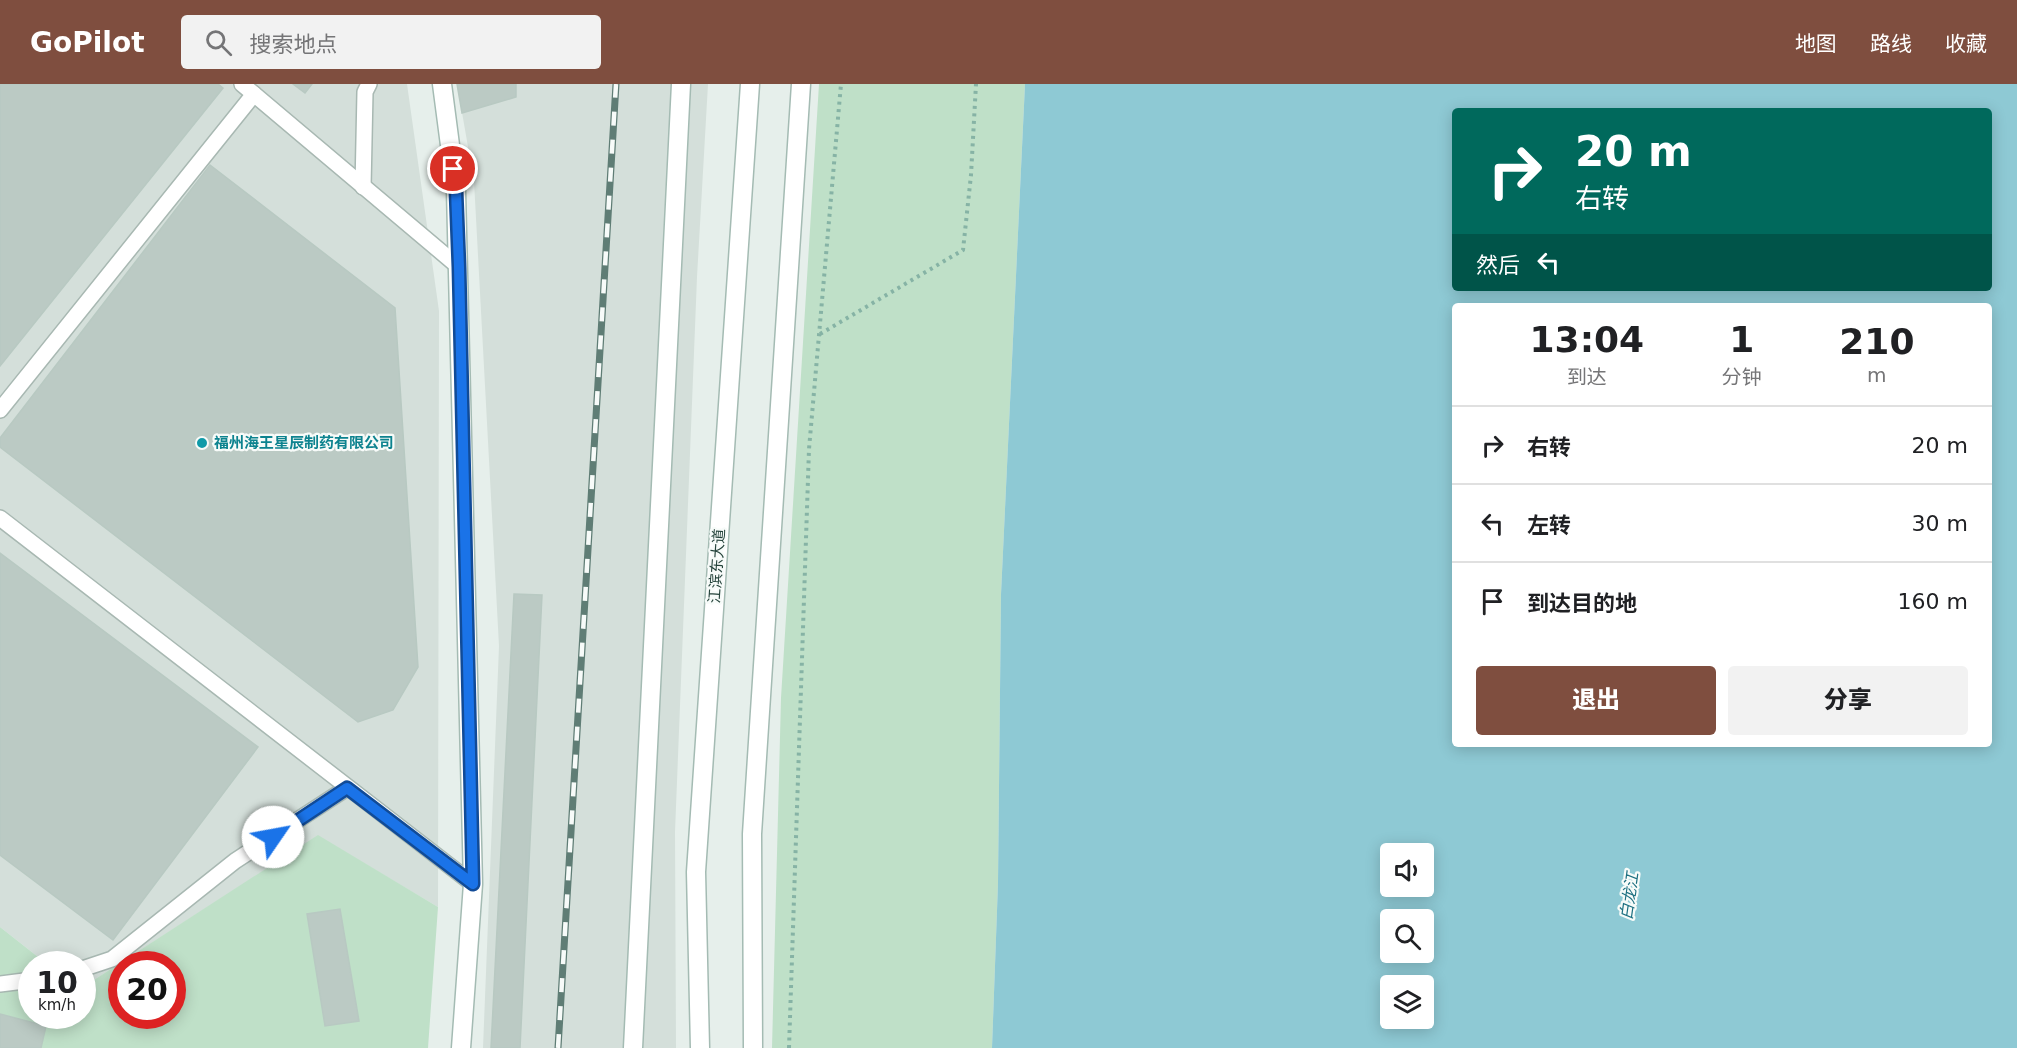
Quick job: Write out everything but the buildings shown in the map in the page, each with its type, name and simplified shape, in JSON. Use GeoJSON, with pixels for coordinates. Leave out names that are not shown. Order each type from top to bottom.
{"type":"FeatureCollection","features":[{"type":"Feature","properties":{"kind":"street"},"geometry":{"type":"LineString","coordinates":[[442,84],[456,191],[459,267],[473,884],[461,1048]]}},
{"type":"Feature","properties":{"kind":"street"},"geometry":{"type":"LineString","coordinates":[[633,1048],[681,84]]}},
{"type":"Feature","properties":{"kind":"street","name":"江滨东大道"},"geometry":{"type":"LineString","coordinates":[[700,1048],[696,872],[750,84]]}},
{"type":"Feature","properties":{"kind":"street"},"geometry":{"type":"LineString","coordinates":[[753,1048],[752,834],[801,84]]}},
{"type":"Feature","properties":{"kind":"lane"},"geometry":{"type":"LineString","coordinates":[[363,187],[365,92],[369,84]]}},
{"type":"Feature","properties":{"kind":"lane"},"geometry":{"type":"LineString","coordinates":[[0,410],[248,89],[459,267]]}},
{"type":"Feature","properties":{"kind":"lane"},"geometry":{"type":"LineString","coordinates":[[0,518],[473,884]]}},
{"type":"Feature","properties":{"kind":"lane"},"geometry":{"type":"LineString","coordinates":[[96,964],[112,959],[235,861],[347,788]]}},
{"type":"Feature","properties":{"kind":"lane"},"geometry":{"type":"LineString","coordinates":[[0,984],[18,982]]}},
{"type":"Feature","properties":{"kind":"path"},"geometry":{"type":"LineString","coordinates":[[789,1048],[809,448],[841,84]]}},
{"type":"Feature","properties":{"kind":"path"},"geometry":{"type":"LineString","coordinates":[[819,334],[963,250],[971,175],[976,84]]}},
{"type":"Feature","properties":{"kind":"shaded area"},"geometry":{"type":"Polygon","coordinates":[[[0,84],[407,84],[439,311],[438,907],[318,836],[139,951],[108,951],[108,971],[96,979],[96,951],[30,951],[0,927],[0,84]]]}},
{"type":"Feature","properties":{"kind":"shaded area"},"geometry":{"type":"Polygon","coordinates":[[[457,84],[708,84],[697,277],[675,832],[676,1048],[483,1048],[499,646],[474,181],[457,84]]]}},
{"type":"Feature","properties":{"kind":"green space"},"geometry":{"type":"Polygon","coordinates":[[[819,84],[1025,84],[1001,594],[998,883],[992,1048],[772,1048],[781,698],[819,84]]]}},
{"type":"Feature","properties":{"kind":"green space"},"geometry":{"type":"Polygon","coordinates":[[[318,835],[438,907],[428,1048],[0,1048],[0,927],[30,951],[18,951],[18,1029],[96,1029],[96,979],[108,971],[108,1029],[186,1029],[186,951],[139,951],[318,835]]]}},
{"type":"Feature","properties":{"kind":"water","name":"白龙江"},"geometry":{"type":"Polygon","coordinates":[[[1025,84],[2017,84],[2017,1048],[992,1048],[998,883],[1001,594],[1025,84]]]}},
{"type":"Feature","properties":{"kind":"railway"},"geometry":{"type":"LineString","coordinates":[[558,1048],[616,84]]}},
{"type":"Feature","properties":{"kind":"place","name":"福州海王星辰制药有限公司"},"geometry":{"type":"Point","coordinates":[202,443]}},
{"type":"Feature","properties":{"kind":"route"},"geometry":{"type":"LineString","coordinates":[[273,837],[347,788],[473,884],[459,267],[453,169]]}}]}
